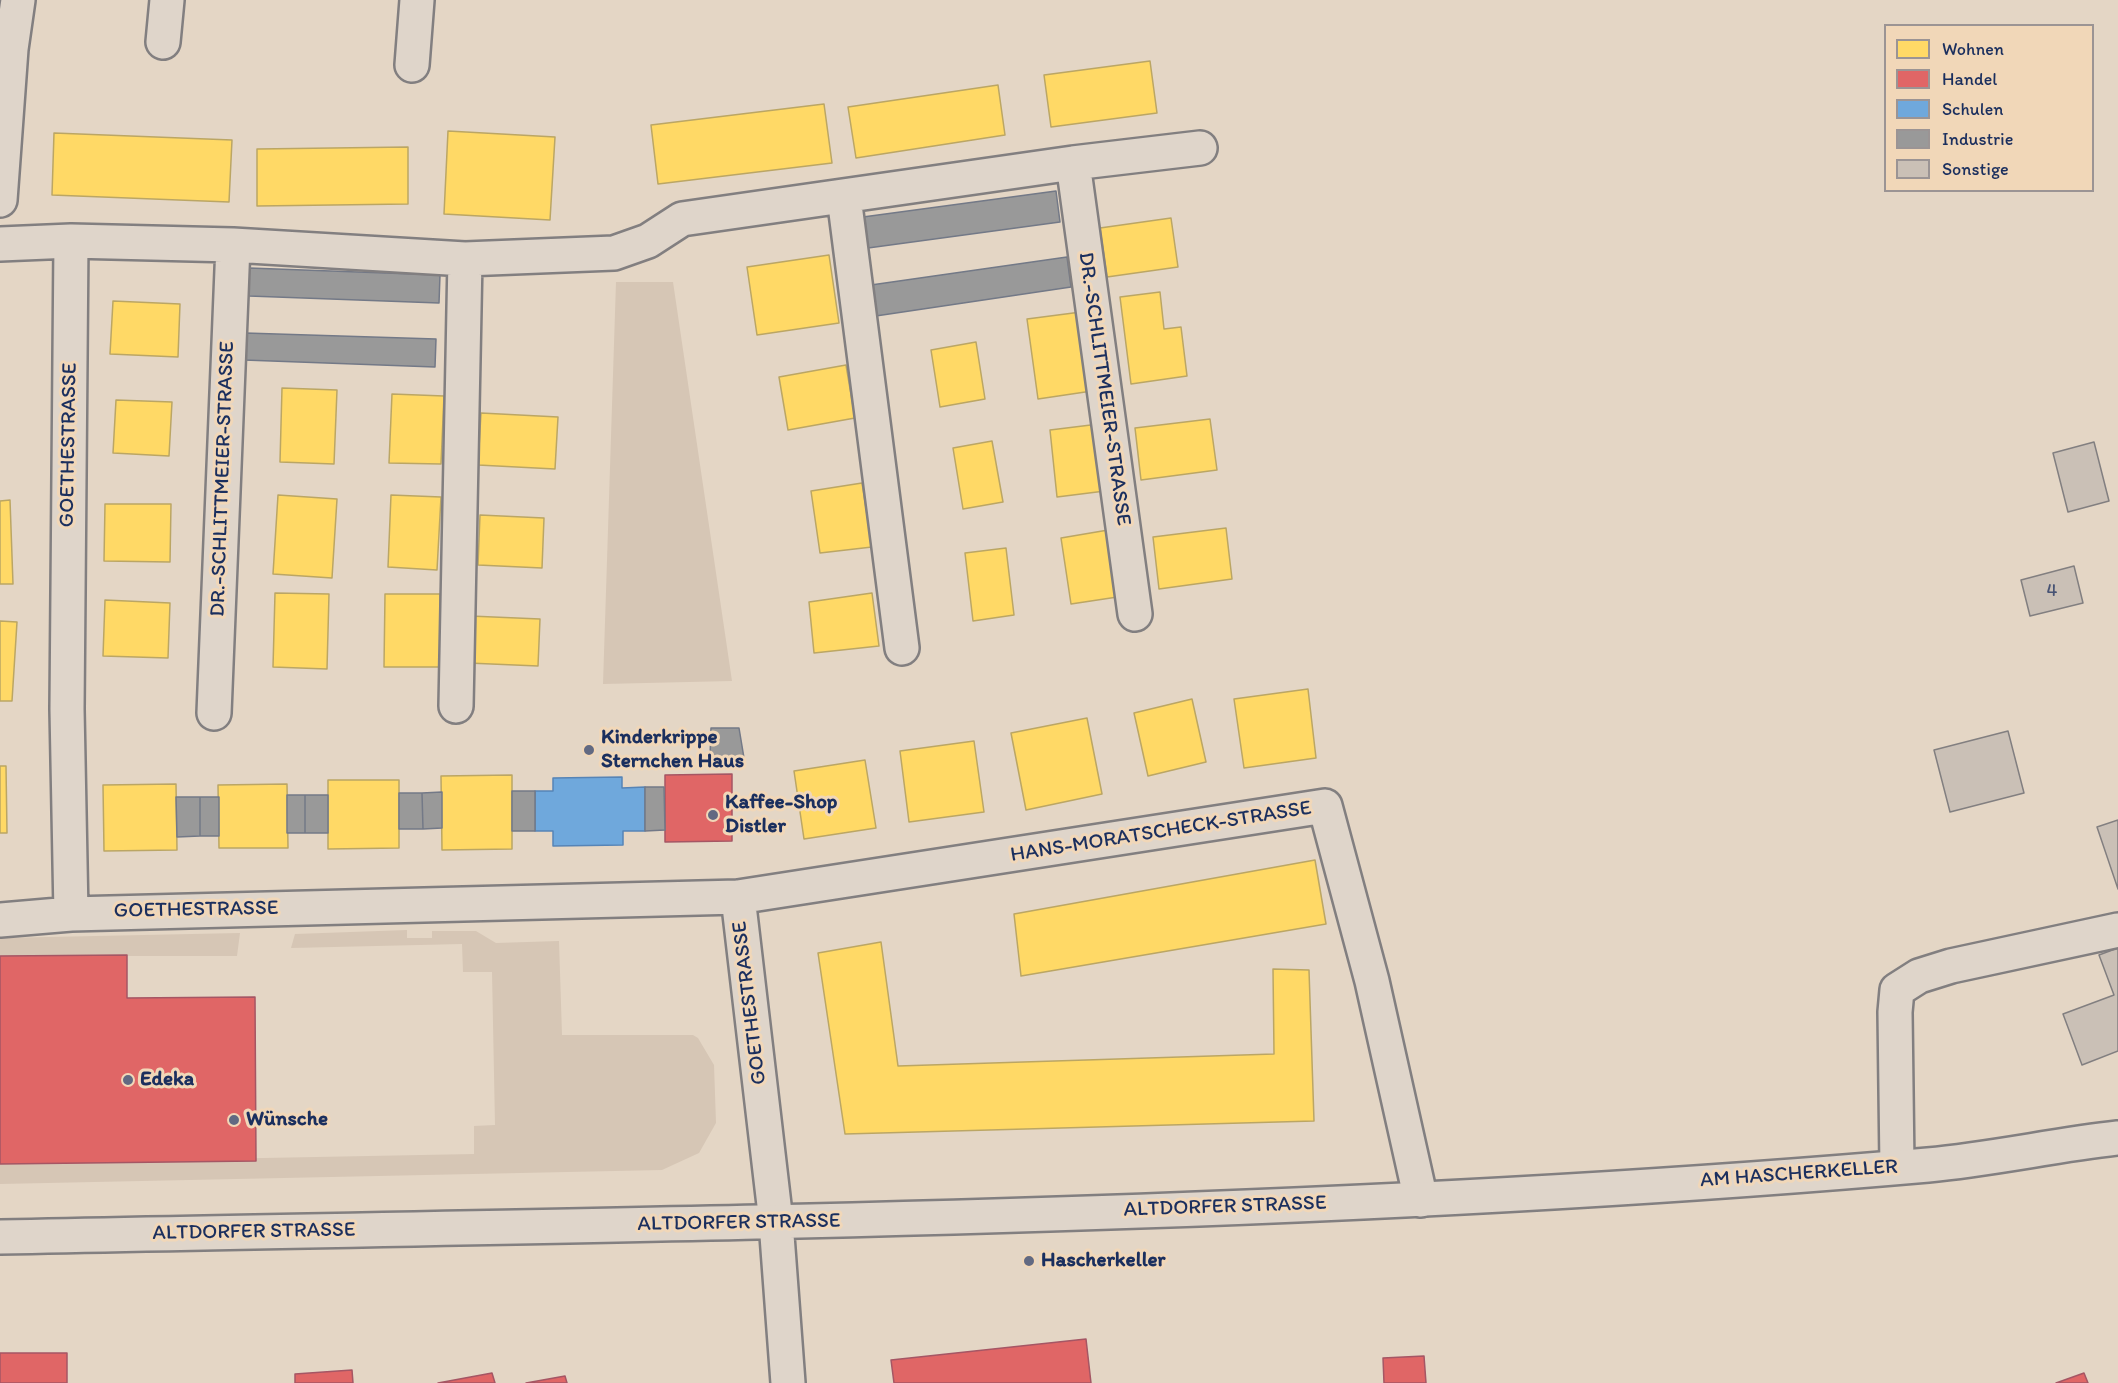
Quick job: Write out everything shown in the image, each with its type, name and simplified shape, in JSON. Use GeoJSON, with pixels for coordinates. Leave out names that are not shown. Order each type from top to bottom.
{"type":"FeatureCollection","features":[{"type":"Feature","properties":{"kind":"street"},"geometry":{"type":"LineString","coordinates":[[0,200],[11,49],[18,0]]}},
{"type":"Feature","properties":{"kind":"street"},"geometry":{"type":"LineString","coordinates":[[163,42],[167,0]]}},
{"type":"Feature","properties":{"kind":"street"},"geometry":{"type":"LineString","coordinates":[[412,65],[417,0]]}},
{"type":"Feature","properties":{"kind":"street"},"geometry":{"type":"LineString","coordinates":[[0,244],[71,241],[233,245],[465,259],[614,253],[648,241],[682,219],[1073,163],[1200,148]]}},
{"type":"Feature","properties":{"kind":"street","name":"DR.-SCHLITTMEIER-STRASSE"},"geometry":{"type":"LineString","coordinates":[[1073,163],[1135,614]]}},
{"type":"Feature","properties":{"kind":"street"},"geometry":{"type":"LineString","coordinates":[[844,197],[902,648]]}},
{"type":"Feature","properties":{"kind":"street","name":"GOETHESTRASSE"},"geometry":{"type":"LineString","coordinates":[[71,241],[67,709],[71,914],[738,897],[776,1222],[788,1383]]}},
{"type":"Feature","properties":{"kind":"street","name":"DR.-SCHLITTMEIER-STRASSE"},"geometry":{"type":"LineString","coordinates":[[214,713],[233,245]]}},
{"type":"Feature","properties":{"kind":"street"},"geometry":{"type":"LineString","coordinates":[[456,706],[465,259]]}},
{"type":"Feature","properties":{"kind":"street","name":"HANS-MORATSCHECK-STRASSE"},"geometry":{"type":"LineString","coordinates":[[738,897],[1326,806],[1372,981],[1421,1200]]}},
{"type":"Feature","properties":{"kind":"street"},"geometry":{"type":"LineString","coordinates":[[0,920],[71,914]]}},
{"type":"Feature","properties":{"kind":"street"},"geometry":{"type":"LineString","coordinates":[[1897,1167],[1895,1012],[1897,990],[1919,976],[1951,966],[2118,930]]}},
{"type":"Feature","properties":{"kind":"street","name":"AM HASCHERKELLER"},"geometry":{"type":"LineString","coordinates":[[1479,1198],[1935,1164],[2118,1138]]}},
{"type":"Feature","properties":{"kind":"street","name":"ALTDORFER STRASSE"},"geometry":{"type":"LineString","coordinates":[[0,1237],[776,1222],[1479,1198]]}},
{"type":"Feature","properties":{"kind":"shaded area"},"geometry":{"type":"Polygon","coordinates":[[[616,282],[673,282],[732,681],[603,684],[616,282]]]}},
{"type":"Feature","properties":{"kind":"shaded area"},"geometry":{"type":"Polygon","coordinates":[[[407,930],[407,938],[432,938],[432,931],[476,931],[496,943],[559,941],[562,1035],[693,1035],[698,1038],[714,1065],[716,1123],[699,1153],[662,1170],[0,1184],[0,1163],[474,1154],[474,1126],[495,1125],[492,972],[463,972],[462,944],[291,948],[295,934],[407,930]]]}},
{"type":"Feature","properties":{"kind":"shaded area"},"geometry":{"type":"Polygon","coordinates":[[[240,933],[237,956],[0,956],[0,938],[240,933]]]}},
{"type":"Feature","properties":{"kind":"building: Wohnen"},"geometry":{"type":"Polygon","coordinates":[[[1150,61],[1157,113],[1051,127],[1044,75],[1150,61]]]}},
{"type":"Feature","properties":{"kind":"building: Wohnen"},"geometry":{"type":"Polygon","coordinates":[[[998,85],[1005,135],[856,158],[848,107],[998,85]]]}},
{"type":"Feature","properties":{"kind":"building: Wohnen"},"geometry":{"type":"Polygon","coordinates":[[[824,104],[832,163],[658,184],[651,125],[824,104]]]}},
{"type":"Feature","properties":{"kind":"building: Wohnen"},"geometry":{"type":"Polygon","coordinates":[[[448,131],[555,137],[550,220],[444,214],[448,131]]]}},
{"type":"Feature","properties":{"kind":"building: Wohnen"},"geometry":{"type":"Polygon","coordinates":[[[54,133],[232,140],[229,202],[52,195],[54,133]]]}},
{"type":"Feature","properties":{"kind":"building: Wohnen"},"geometry":{"type":"Polygon","coordinates":[[[408,147],[408,204],[257,206],[257,149],[408,147]]]}},
{"type":"Feature","properties":{"kind":"building: Wohnen"},"geometry":{"type":"Polygon","coordinates":[[[1171,218],[1178,267],[1107,277],[1100,228],[1171,218]]]}},
{"type":"Feature","properties":{"kind":"building: Wohnen"},"geometry":{"type":"Polygon","coordinates":[[[829,255],[839,323],[757,335],[747,267],[829,255]]]}},
{"type":"Feature","properties":{"kind":"building: Wohnen"},"geometry":{"type":"Polygon","coordinates":[[[1160,292],[1164,329],[1181,327],[1187,376],[1131,384],[1120,297],[1160,292]]]}},
{"type":"Feature","properties":{"kind":"building: Wohnen"},"geometry":{"type":"Polygon","coordinates":[[[113,301],[180,304],[178,357],[110,354],[113,301]]]}},
{"type":"Feature","properties":{"kind":"building: Wohnen"},"geometry":{"type":"Polygon","coordinates":[[[1081,312],[1092,391],[1038,399],[1027,319],[1081,312]]]}},
{"type":"Feature","properties":{"kind":"building: Wohnen"},"geometry":{"type":"Polygon","coordinates":[[[976,342],[985,399],[940,407],[931,350],[976,342]]]}},
{"type":"Feature","properties":{"kind":"building: Wohnen"},"geometry":{"type":"Polygon","coordinates":[[[846,365],[855,418],[788,430],[779,377],[846,365]]]}},
{"type":"Feature","properties":{"kind":"building: Wohnen"},"geometry":{"type":"Polygon","coordinates":[[[282,388],[337,390],[334,464],[280,462],[282,388]]]}},
{"type":"Feature","properties":{"kind":"building: Wohnen"},"geometry":{"type":"Polygon","coordinates":[[[392,394],[444,396],[441,464],[389,463],[392,394]]]}},
{"type":"Feature","properties":{"kind":"building: Wohnen"},"geometry":{"type":"Polygon","coordinates":[[[116,400],[172,402],[169,456],[113,453],[116,400]]]}},
{"type":"Feature","properties":{"kind":"building: Wohnen"},"geometry":{"type":"Polygon","coordinates":[[[481,413],[558,417],[555,469],[478,465],[481,413]]]}},
{"type":"Feature","properties":{"kind":"building: Wohnen"},"geometry":{"type":"Polygon","coordinates":[[[1210,419],[1217,470],[1141,480],[1135,428],[1210,419]]]}},
{"type":"Feature","properties":{"kind":"building: Wohnen"},"geometry":{"type":"Polygon","coordinates":[[[1099,424],[1105,491],[1057,497],[1050,430],[1099,424]]]}},
{"type":"Feature","properties":{"kind":"building: Wohnen"},"geometry":{"type":"Polygon","coordinates":[[[992,441],[1003,502],[963,509],[953,448],[992,441]]]}},
{"type":"Feature","properties":{"kind":"building: Wohnen"},"geometry":{"type":"Polygon","coordinates":[[[862,483],[872,547],[820,553],[811,491],[862,483]]]}},
{"type":"Feature","properties":{"kind":"building: Wohnen"},"geometry":{"type":"Polygon","coordinates":[[[278,495],[337,499],[332,578],[273,574],[278,495]]]}},
{"type":"Feature","properties":{"kind":"building: Wohnen"},"geometry":{"type":"Polygon","coordinates":[[[391,495],[441,497],[437,570],[388,567],[391,495]]]}},
{"type":"Feature","properties":{"kind":"building: Wohnen"},"geometry":{"type":"Polygon","coordinates":[[[10,500],[13,584],[0,584],[0,501],[10,500]]]}},
{"type":"Feature","properties":{"kind":"building: Wohnen"},"geometry":{"type":"Polygon","coordinates":[[[105,504],[171,504],[170,562],[104,561],[105,504]]]}},
{"type":"Feature","properties":{"kind":"building: Wohnen"},"geometry":{"type":"Polygon","coordinates":[[[480,515],[544,518],[542,568],[478,565],[480,515]]]}},
{"type":"Feature","properties":{"kind":"building: Wohnen"},"geometry":{"type":"Polygon","coordinates":[[[1226,528],[1232,579],[1159,589],[1153,537],[1226,528]]]}},
{"type":"Feature","properties":{"kind":"building: Wohnen"},"geometry":{"type":"Polygon","coordinates":[[[1114,529],[1124,596],[1071,604],[1061,538],[1114,529]]]}},
{"type":"Feature","properties":{"kind":"building: Wohnen"},"geometry":{"type":"Polygon","coordinates":[[[1006,548],[1014,615],[973,621],[965,553],[1006,548]]]}},
{"type":"Feature","properties":{"kind":"building: Wohnen"},"geometry":{"type":"Polygon","coordinates":[[[275,593],[329,594],[327,669],[273,667],[275,593]]]}},
{"type":"Feature","properties":{"kind":"building: Wohnen"},"geometry":{"type":"Polygon","coordinates":[[[872,593],[879,646],[814,653],[809,602],[872,593]]]}},
{"type":"Feature","properties":{"kind":"building: Wohnen"},"geometry":{"type":"Polygon","coordinates":[[[385,594],[440,594],[440,667],[384,667],[385,594]]]}},
{"type":"Feature","properties":{"kind":"building: Wohnen"},"geometry":{"type":"Polygon","coordinates":[[[105,600],[170,603],[168,658],[103,656],[105,600]]]}},
{"type":"Feature","properties":{"kind":"building: Wohnen"},"geometry":{"type":"Polygon","coordinates":[[[470,616],[540,619],[538,666],[468,663],[470,616]]]}},
{"type":"Feature","properties":{"kind":"building: Wohnen"},"geometry":{"type":"Polygon","coordinates":[[[0,621],[17,622],[12,701],[0,701],[0,621]]]}},
{"type":"Feature","properties":{"kind":"building: Wohnen"},"geometry":{"type":"Polygon","coordinates":[[[1308,689],[1316,758],[1244,768],[1234,699],[1308,689]]]}},
{"type":"Feature","properties":{"kind":"building: Wohnen"},"geometry":{"type":"Polygon","coordinates":[[[1192,699],[1206,762],[1148,776],[1134,713],[1192,699]]]}},
{"type":"Feature","properties":{"kind":"building: Wohnen"},"geometry":{"type":"Polygon","coordinates":[[[1087,718],[1102,794],[1026,810],[1011,733],[1087,718]]]}},
{"type":"Feature","properties":{"kind":"building: Wohnen"},"geometry":{"type":"Polygon","coordinates":[[[974,741],[984,812],[909,822],[900,751],[974,741]]]}},
{"type":"Feature","properties":{"kind":"building: Wohnen"},"geometry":{"type":"Polygon","coordinates":[[[865,760],[876,828],[804,839],[794,771],[865,760]]]}},
{"type":"Feature","properties":{"kind":"building: Wohnen"},"geometry":{"type":"Polygon","coordinates":[[[0,766],[6,766],[7,833],[0,833],[0,766]]]}},
{"type":"Feature","properties":{"kind":"building: Wohnen"},"geometry":{"type":"Polygon","coordinates":[[[512,775],[512,849],[442,850],[441,776],[512,775]]]}},
{"type":"Feature","properties":{"kind":"building: Wohnen"},"geometry":{"type":"Polygon","coordinates":[[[328,780],[399,780],[399,848],[328,849],[328,780]]]}},
{"type":"Feature","properties":{"kind":"building: Wohnen"},"geometry":{"type":"Polygon","coordinates":[[[176,784],[177,850],[104,851],[103,785],[176,784]]]}},
{"type":"Feature","properties":{"kind":"building: Wohnen"},"geometry":{"type":"Polygon","coordinates":[[[287,784],[288,848],[219,848],[218,785],[287,784]]]}},
{"type":"Feature","properties":{"kind":"building: Wohnen"},"geometry":{"type":"Polygon","coordinates":[[[1315,860],[1326,924],[1021,976],[1014,914],[1315,860]]]}},
{"type":"Feature","properties":{"kind":"building: Wohnen"},"geometry":{"type":"Polygon","coordinates":[[[881,942],[898,1066],[1274,1054],[1273,969],[1309,970],[1314,1121],[845,1134],[818,953],[881,942]]]}},
{"type":"Feature","properties":{"kind":"building: Handel"},"geometry":{"type":"Polygon","coordinates":[[[732,774],[732,841],[665,842],[665,775],[732,774]]]}},
{"type":"Feature","properties":{"kind":"building: Handel","name":"Edeka"},"geometry":{"type":"Polygon","coordinates":[[[127,955],[127,998],[255,997],[256,1161],[0,1164],[0,956],[127,955]]]}},
{"type":"Feature","properties":{"kind":"building: Handel"},"geometry":{"type":"Polygon","coordinates":[[[1086,1339],[1091,1383],[894,1383],[891,1360],[1086,1339]]]}},
{"type":"Feature","properties":{"kind":"building: Handel"},"geometry":{"type":"Polygon","coordinates":[[[0,1353],[67,1353],[67,1383],[0,1383],[0,1353]]]}},
{"type":"Feature","properties":{"kind":"building: Handel"},"geometry":{"type":"Polygon","coordinates":[[[1424,1356],[1426,1383],[1384,1383],[1383,1358],[1424,1356]]]}},
{"type":"Feature","properties":{"kind":"building: Handel"},"geometry":{"type":"Polygon","coordinates":[[[352,1370],[353,1383],[295,1383],[295,1374],[352,1370]]]}},
{"type":"Feature","properties":{"kind":"building: Handel"},"geometry":{"type":"Polygon","coordinates":[[[492,1373],[495,1383],[438,1383],[492,1373]]]}},
{"type":"Feature","properties":{"kind":"building: Handel"},"geometry":{"type":"Polygon","coordinates":[[[2084,1373],[2088,1383],[2056,1383],[2084,1373]]]}},
{"type":"Feature","properties":{"kind":"building: Handel"},"geometry":{"type":"Polygon","coordinates":[[[565,1376],[567,1383],[526,1383],[565,1376]]]}},
{"type":"Feature","properties":{"kind":"building: Schulen"},"geometry":{"type":"Polygon","coordinates":[[[622,777],[622,788],[645,787],[645,831],[623,831],[623,845],[553,846],[553,831],[535,831],[535,791],[553,791],[553,778],[622,777]]]}},
{"type":"Feature","properties":{"kind":"building: Industrie"},"geometry":{"type":"Polygon","coordinates":[[[1056,191],[1060,222],[868,248],[863,217],[1056,191]]]}},
{"type":"Feature","properties":{"kind":"building: Industrie"},"geometry":{"type":"Polygon","coordinates":[[[1067,257],[1071,287],[869,317],[864,286],[1067,257]]]}},
{"type":"Feature","properties":{"kind":"building: Industrie"},"geometry":{"type":"Polygon","coordinates":[[[249,268],[440,275],[439,303],[249,296],[249,268]]]}},
{"type":"Feature","properties":{"kind":"building: Industrie"},"geometry":{"type":"Polygon","coordinates":[[[245,333],[436,339],[435,367],[244,360],[245,333]]]}},
{"type":"Feature","properties":{"kind":"building: Industrie"},"geometry":{"type":"Polygon","coordinates":[[[711,728],[739,728],[744,758],[710,757],[711,728]]]}},
{"type":"Feature","properties":{"kind":"building: Industrie"},"geometry":{"type":"Polygon","coordinates":[[[645,787],[664,787],[665,830],[645,831],[645,787]]]}},
{"type":"Feature","properties":{"kind":"building: Industrie"},"geometry":{"type":"Polygon","coordinates":[[[512,791],[535,791],[535,831],[512,831],[512,791]]]}},
{"type":"Feature","properties":{"kind":"building: Industrie"},"geometry":{"type":"Polygon","coordinates":[[[442,792],[442,828],[423,829],[422,793],[442,792]]]}},
{"type":"Feature","properties":{"kind":"building: Industrie"},"geometry":{"type":"Polygon","coordinates":[[[399,793],[422,793],[423,829],[399,829],[399,793]]]}},
{"type":"Feature","properties":{"kind":"building: Industrie"},"geometry":{"type":"Polygon","coordinates":[[[287,795],[305,795],[305,833],[287,833],[287,795]]]}},
{"type":"Feature","properties":{"kind":"building: Industrie"},"geometry":{"type":"Polygon","coordinates":[[[305,795],[328,795],[328,833],[305,833],[305,795]]]}},
{"type":"Feature","properties":{"kind":"building: Industrie"},"geometry":{"type":"Polygon","coordinates":[[[176,797],[200,797],[200,836],[177,837],[176,797]]]}},
{"type":"Feature","properties":{"kind":"building: Industrie"},"geometry":{"type":"Polygon","coordinates":[[[200,797],[219,797],[219,836],[200,836],[200,797]]]}},
{"type":"Feature","properties":{"kind":"building: Sonstige"},"geometry":{"type":"Polygon","coordinates":[[[2094,442],[2109,501],[2068,512],[2053,453],[2094,442]]]}},
{"type":"Feature","properties":{"kind":"building: Sonstige"},"geometry":{"type":"Polygon","coordinates":[[[2074,566],[2083,603],[2030,616],[2021,580],[2074,566]]]}},
{"type":"Feature","properties":{"kind":"building: Sonstige"},"geometry":{"type":"Polygon","coordinates":[[[2008,731],[2024,793],[1950,812],[1934,750],[2008,731]]]}},
{"type":"Feature","properties":{"kind":"building: Sonstige"},"geometry":{"type":"Polygon","coordinates":[[[2118,820],[2118,889],[2097,827],[2118,820]]]}},
{"type":"Feature","properties":{"kind":"building: Sonstige"},"geometry":{"type":"Polygon","coordinates":[[[2118,948],[2118,1051],[2082,1065],[2063,1014],[2114,995],[2099,955],[2118,948]]]}},
{"type":"Feature","properties":{"kind":"place","name":"Kinderkrippe Sternchen Haus"},"geometry":{"type":"Point","coordinates":[589,750]}},
{"type":"Feature","properties":{"kind":"place","name":"Kaffee-Shop Distler"},"geometry":{"type":"Point","coordinates":[713,815]}},
{"type":"Feature","properties":{"kind":"place","name":"Edeka"},"geometry":{"type":"Point","coordinates":[128,1080]}},
{"type":"Feature","properties":{"kind":"place","name":"Wünsche"},"geometry":{"type":"Point","coordinates":[234,1120]}},
{"type":"Feature","properties":{"kind":"place","name":"Hascherkeller"},"geometry":{"type":"Point","coordinates":[1029,1261]}}]}
